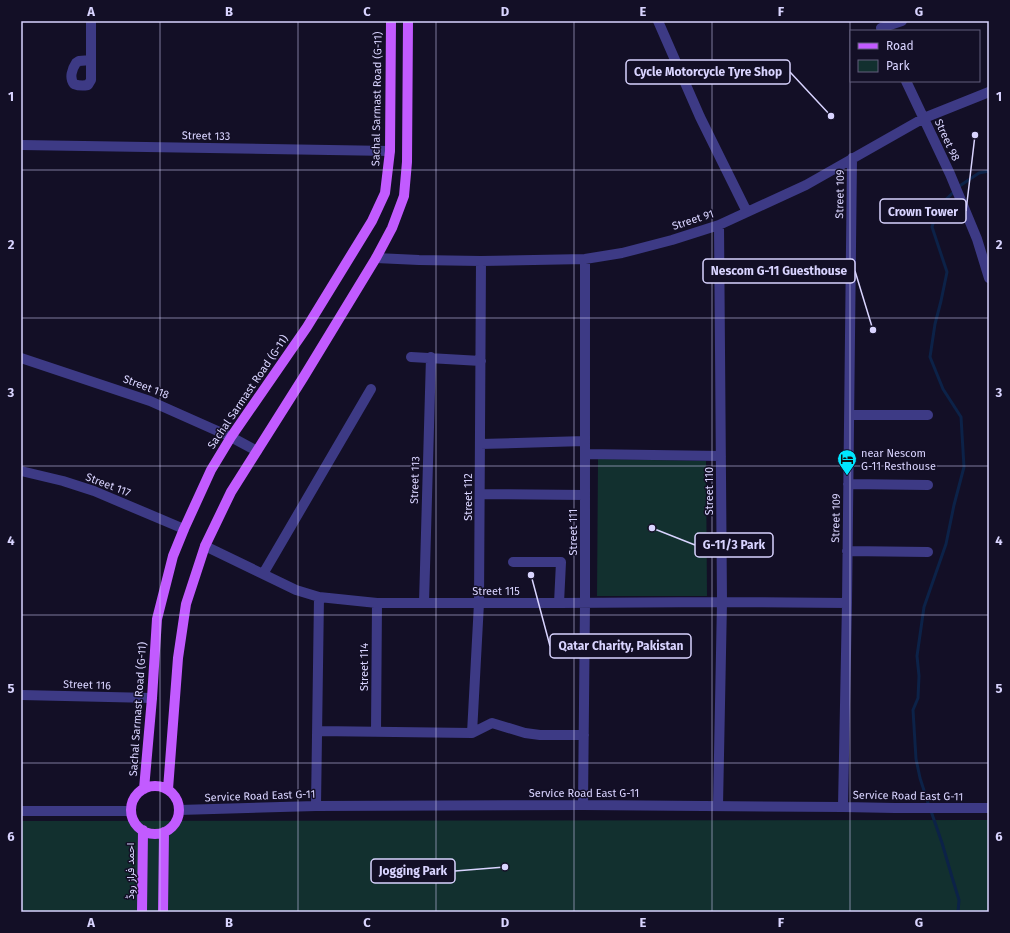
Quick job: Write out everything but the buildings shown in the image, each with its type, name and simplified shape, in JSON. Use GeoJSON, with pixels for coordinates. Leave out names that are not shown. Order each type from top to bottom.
{"type":"FeatureCollection","features":[{"type":"Feature","properties":{"kind":"main road","name":"Sachal Sarmast Road (G-11)"},"geometry":{"type":"LineString","coordinates":[[144,789],[157,619],[173,556],[211,470],[231,437],[307,327],[372,221],[385,192],[390,151],[391,21]]}},
{"type":"Feature","properties":{"kind":"main road"},"geometry":{"type":"LineString","coordinates":[[168,790],[178,658],[186,604],[205,546],[231,492],[376,258],[392,228],[404,196],[407,162],[408,21]]}},
{"type":"Feature","properties":{"kind":"main road"},"geometry":{"type":"LineString","coordinates":[[152,786],[160,786],[174,795],[178,802],[179,810],[175,824],[170,829],[156,834],[142,830],[137,825],[131,811],[133,801],[144,789],[152,786]]}},
{"type":"Feature","properties":{"kind":"main road","name":"احمد فراز روڈ"},"geometry":{"type":"LineString","coordinates":[[142,830],[142,912]]}},
{"type":"Feature","properties":{"kind":"main road"},"geometry":{"type":"LineString","coordinates":[[163,912],[164,832]]}},
{"type":"Feature","properties":{"kind":"street"},"geometry":{"type":"LineString","coordinates":[[91,21],[91,60]]}},
{"type":"Feature","properties":{"kind":"street"},"geometry":{"type":"LineString","coordinates":[[658,21],[700,117],[747,212]]}},
{"type":"Feature","properties":{"kind":"street"},"geometry":{"type":"LineString","coordinates":[[881,27],[902,21]]}},
{"type":"Feature","properties":{"kind":"street","name":"Street 98"},"geometry":{"type":"LineString","coordinates":[[906,82],[924,118],[977,239],[989,278]]}},
{"type":"Feature","properties":{"kind":"street","name":"Street 91"},"geometry":{"type":"LineString","coordinates":[[376,258],[481,261],[585,259],[622,253],[672,240],[719,225],[806,185],[924,118],[989,92]]}},
{"type":"Feature","properties":{"kind":"street","name":"Street 133"},"geometry":{"type":"LineString","coordinates":[[21,145],[390,151]]}},
{"type":"Feature","properties":{"kind":"street","name":"Street 109"},"geometry":{"type":"LineString","coordinates":[[843,807],[848,552],[852,158]]}},
{"type":"Feature","properties":{"kind":"street","name":"Street 110"},"geometry":{"type":"LineString","coordinates":[[718,806],[722,602],[719,225]]}},
{"type":"Feature","properties":{"kind":"street","name":"Street 111"},"geometry":{"type":"LineString","coordinates":[[583,805],[585,603],[585,259]]}},
{"type":"Feature","properties":{"kind":"street","name":"Street 112"},"geometry":{"type":"LineString","coordinates":[[472,732],[479,603],[481,261]]}},
{"type":"Feature","properties":{"kind":"street"},"geometry":{"type":"LineString","coordinates":[[411,357],[480,361]]}},
{"type":"Feature","properties":{"kind":"street","name":"Street 118"},"geometry":{"type":"LineString","coordinates":[[21,358],[150,401],[231,437],[257,451]]}},
{"type":"Feature","properties":{"kind":"street","name":"Street 113"},"geometry":{"type":"LineString","coordinates":[[424,603],[431,358]]}},
{"type":"Feature","properties":{"kind":"street"},"geometry":{"type":"LineString","coordinates":[[263,574],[371,389]]}},
{"type":"Feature","properties":{"kind":"street"},"geometry":{"type":"LineString","coordinates":[[849,414],[928,415]]}},
{"type":"Feature","properties":{"kind":"street"},"geometry":{"type":"LineString","coordinates":[[480,444],[585,441]]}},
{"type":"Feature","properties":{"kind":"street"},"geometry":{"type":"LineString","coordinates":[[585,454],[721,456]]}},
{"type":"Feature","properties":{"kind":"street","name":"Street 117"},"geometry":{"type":"LineString","coordinates":[[21,472],[62,481],[94,491],[184,529]]}},
{"type":"Feature","properties":{"kind":"street"},"geometry":{"type":"LineString","coordinates":[[848,484],[928,485]]}},
{"type":"Feature","properties":{"kind":"street"},"geometry":{"type":"LineString","coordinates":[[480,494],[585,495]]}},
{"type":"Feature","properties":{"kind":"street","name":"Street 115"},"geometry":{"type":"LineString","coordinates":[[205,546],[296,590],[319,597],[377,603],[847,603]]}},
{"type":"Feature","properties":{"kind":"street"},"geometry":{"type":"LineString","coordinates":[[848,552],[928,552]]}},
{"type":"Feature","properties":{"kind":"street"},"geometry":{"type":"LineString","coordinates":[[513,562],[561,562],[559,603]]}},
{"type":"Feature","properties":{"kind":"street"},"geometry":{"type":"LineString","coordinates":[[316,806],[319,597]]}},
{"type":"Feature","properties":{"kind":"street","name":"Street 114"},"geometry":{"type":"LineString","coordinates":[[376,732],[377,603]]}},
{"type":"Feature","properties":{"kind":"street","name":"Street 116"},"geometry":{"type":"LineString","coordinates":[[21,695],[152,698]]}},
{"type":"Feature","properties":{"kind":"street"},"geometry":{"type":"LineString","coordinates":[[317,731],[472,732],[492,723],[525,733],[540,735],[584,735]]}},
{"type":"Feature","properties":{"kind":"street","name":"Service Road East G-11"},"geometry":{"type":"LineString","coordinates":[[179,810],[316,806],[583,805],[989,808]]}},
{"type":"Feature","properties":{"kind":"street"},"geometry":{"type":"LineString","coordinates":[[21,811],[131,811]]}},
{"type":"Feature","properties":{"kind":"green space"},"geometry":{"type":"Polygon","coordinates":[[[598,459],[706,461],[707,596],[597,596],[598,459]]]}},
{"type":"Feature","properties":{"kind":"green space"},"geometry":{"type":"Polygon","coordinates":[[[989,820],[989,912],[21,912],[21,821],[989,820]]]}},
{"type":"Feature","properties":{"kind":"waterway"},"geometry":{"type":"LineString","coordinates":[[929,806],[920,778],[916,759],[913,710],[918,698],[919,676],[917,656],[924,607],[946,544],[964,467],[961,417],[943,389],[930,357],[935,324],[947,272],[932,227],[938,207],[961,185],[979,173],[989,171]]}},
{"type":"Feature","properties":{"kind":"waterway"},"geometry":{"type":"LineString","coordinates":[[931,811],[959,900],[958,912]]}},
{"type":"Feature","properties":{"kind":"place","name":"Cycle Motorcycle Tyre Shop"},"geometry":{"type":"Point","coordinates":[831,116]}},
{"type":"Feature","properties":{"kind":"place","name":"Crown Tower"},"geometry":{"type":"Point","coordinates":[975,135]}},
{"type":"Feature","properties":{"kind":"place","name":"Nescom G-11 Guesthouse"},"geometry":{"type":"Point","coordinates":[873,330]}},
{"type":"Feature","properties":{"kind":"place","name":"near Nescom G-11 Resthouse"},"geometry":{"type":"Point","coordinates":[847,476]}},
{"type":"Feature","properties":{"kind":"place","name":"G-11/3 Park"},"geometry":{"type":"Point","coordinates":[652,528]}},
{"type":"Feature","properties":{"kind":"place","name":"Qatar Charity, Pakistan"},"geometry":{"type":"Point","coordinates":[531,575]}},
{"type":"Feature","properties":{"kind":"place","name":"Jogging Park"},"geometry":{"type":"Point","coordinates":[505,867]}}]}
